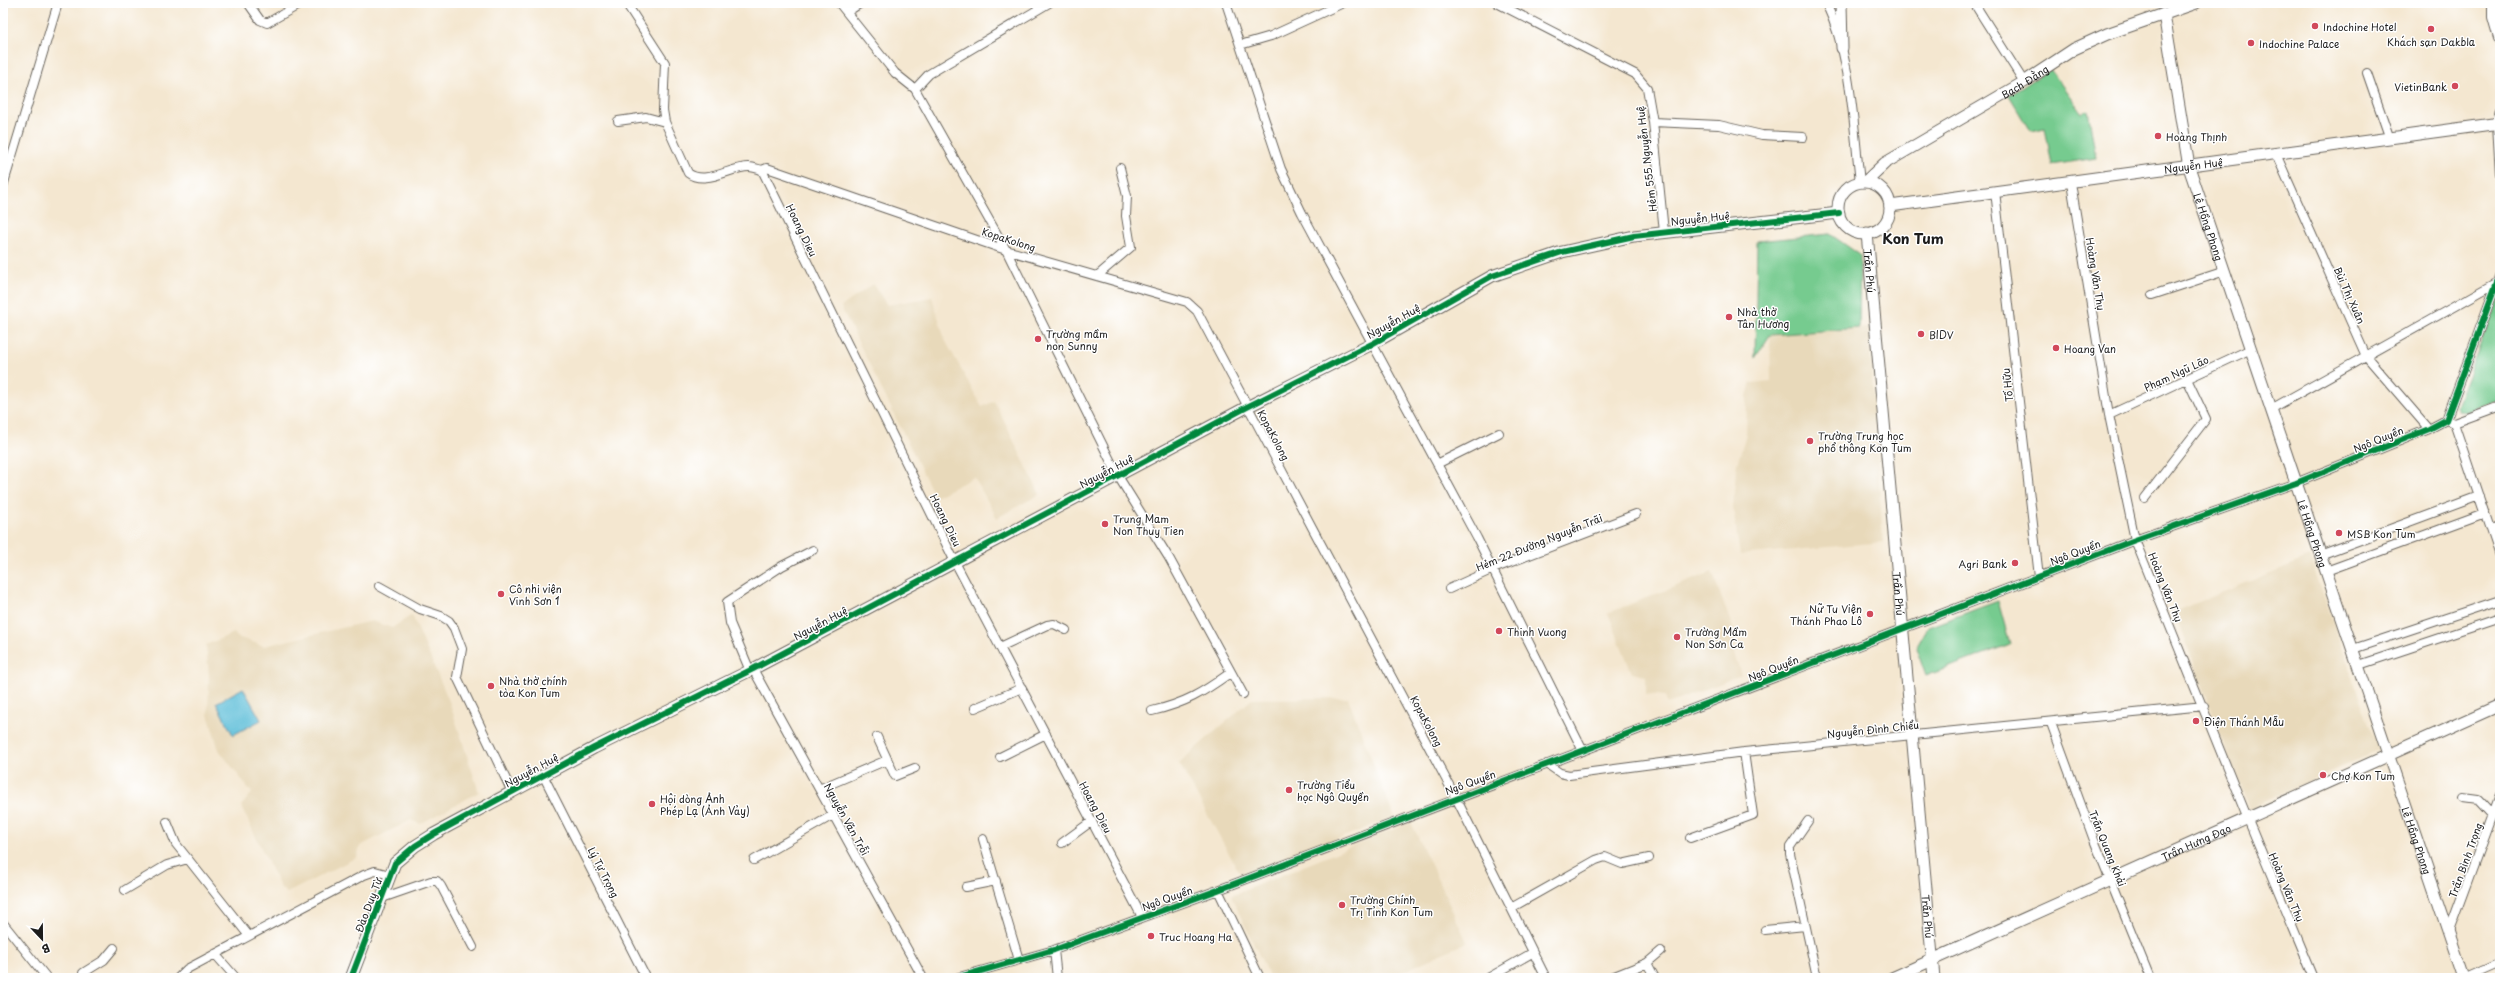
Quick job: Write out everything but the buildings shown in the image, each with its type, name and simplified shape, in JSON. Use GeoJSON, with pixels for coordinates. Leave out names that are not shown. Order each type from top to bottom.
{"type":"FeatureCollection","features":[{"type":"Feature","properties":{"kind":"main road"},"geometry":{"type":"LineString","coordinates":[[2494,3],[2494,17],[2500,38]]}},
{"type":"Feature","properties":{"kind":"street"},"geometry":{"type":"LineString","coordinates":[[3,186],[58,3]]}},
{"type":"Feature","properties":{"kind":"street"},"geometry":{"type":"LineString","coordinates":[[248,3],[260,20],[267,23],[302,3]]}},
{"type":"Feature","properties":{"kind":"street"},"geometry":{"type":"LineString","coordinates":[[618,121],[646,117],[665,122],[663,110],[665,63],[626,3]]}},
{"type":"Feature","properties":{"kind":"street"},"geometry":{"type":"LineString","coordinates":[[840,3],[895,73],[915,89],[1006,250],[1118,476],[1169,558],[1230,673],[1243,694]]}},
{"type":"Feature","properties":{"kind":"street"},"geometry":{"type":"LineString","coordinates":[[847,12],[862,3]]}},
{"type":"Feature","properties":{"kind":"street"},"geometry":{"type":"LineString","coordinates":[[915,89],[929,74],[1049,3]]}},
{"type":"Feature","properties":{"kind":"street"},"geometry":{"type":"LineString","coordinates":[[1226,3],[1281,169],[1302,213],[1493,569],[1584,751]]}},
{"type":"Feature","properties":{"kind":"street"},"geometry":{"type":"LineString","coordinates":[[1240,45],[1271,36],[1343,3]]}},
{"type":"Feature","properties":{"kind":"street","name":"Hẻm 555 Nguyễn Huệ"},"geometry":{"type":"LineString","coordinates":[[1497,3],[1635,74],[1647,88],[1653,122],[1664,232]]}},
{"type":"Feature","properties":{"kind":"street"},"geometry":{"type":"LineString","coordinates":[[1826,3],[1842,48]]}},
{"type":"Feature","properties":{"kind":"street"},"geometry":{"type":"LineString","coordinates":[[1841,3],[1842,48],[1863,182]]}},
{"type":"Feature","properties":{"kind":"street"},"geometry":{"type":"LineString","coordinates":[[1974,3],[2024,82]]}},
{"type":"Feature","properties":{"kind":"street","name":"Bạch Đằng"},"geometry":{"type":"LineString","coordinates":[[1863,182],[1885,163],[2024,82],[2074,49],[2196,3]]}},
{"type":"Feature","properties":{"kind":"street","name":"Lê Hồng Phong"},"geometry":{"type":"LineString","coordinates":[[2164,14],[2190,167],[2448,934],[2465,978]]}},
{"type":"Feature","properties":{"kind":"street"},"geometry":{"type":"LineString","coordinates":[[2367,73],[2390,139]]}},
{"type":"Feature","properties":{"kind":"street"},"geometry":{"type":"LineString","coordinates":[[2500,111],[2498,123],[2500,175]]}},
{"type":"Feature","properties":{"kind":"street","name":"KopaKolong"},"geometry":{"type":"LineString","coordinates":[[665,122],[688,173],[694,178],[750,167],[762,170],[767,168],[1006,250],[1187,302],[1197,312],[1456,798],[1532,953],[1546,978]]}},
{"type":"Feature","properties":{"kind":"street"},"geometry":{"type":"LineString","coordinates":[[1653,122],[1719,125],[1762,135],[1803,137]]}},
{"type":"Feature","properties":{"kind":"street","name":"Nguyễn Huệ"},"geometry":{"type":"LineString","coordinates":[[1890,206],[1995,190],[2071,183],[2190,167],[2498,123]]}},
{"type":"Feature","properties":{"kind":"street","name":"Bùi Thị Xuân"},"geometry":{"type":"LineString","coordinates":[[2276,154],[2366,356],[2429,429]]}},
{"type":"Feature","properties":{"kind":"street"},"geometry":{"type":"LineString","coordinates":[[1097,276],[1131,247],[1126,216],[1127,196],[1120,168]]}},
{"type":"Feature","properties":{"kind":"street","name":"Hoang Dieu"},"geometry":{"type":"LineString","coordinates":[[762,170],[955,562],[1142,917]]}},
{"type":"Feature","properties":{"kind":"street"},"geometry":{"type":"LineString","coordinates":[[1863,182],[1876,184],[1884,190],[1890,206],[1888,219],[1882,227],[1867,233],[1853,231],[1844,225],[1839,214],[1841,196],[1847,188],[1863,182]]}},
{"type":"Feature","properties":{"kind":"street","name":"Hoàng Văn Thụ"},"geometry":{"type":"LineString","coordinates":[[2071,183],[2109,415],[2135,540],[2314,978]]}},
{"type":"Feature","properties":{"kind":"street","name":"Tố Hữu"},"geometry":{"type":"LineString","coordinates":[[1995,190],[2039,577]]}},
{"type":"Feature","properties":{"kind":"street","name":"Nguyễn Huệ"},"geometry":{"type":"LineString","coordinates":[[415,846],[543,775],[752,670],[1248,407],[1372,344],[1492,276],[1562,252],[1634,236],[1839,214]]}},
{"type":"Feature","properties":{"kind":"street","name":"Trần Phú"},"geometry":{"type":"LineString","coordinates":[[1867,233],[1901,630],[1934,978]]}},
{"type":"Feature","properties":{"kind":"street"},"geometry":{"type":"LineString","coordinates":[[2152,295],[2225,271]]}},
{"type":"Feature","properties":{"kind":"street"},"geometry":{"type":"LineString","coordinates":[[2500,274],[2446,420],[2454,423],[2500,406]]}},
{"type":"Feature","properties":{"kind":"street"},"geometry":{"type":"LineString","coordinates":[[2272,409],[2498,282]]}},
{"type":"Feature","properties":{"kind":"street","name":"Phạm Ngũ Lão"},"geometry":{"type":"LineString","coordinates":[[2109,415],[2251,349]]}},
{"type":"Feature","properties":{"kind":"street"},"geometry":{"type":"LineString","coordinates":[[2145,498],[2206,419],[2187,379]]}},
{"type":"Feature","properties":{"kind":"street","name":"Ngô Quyền"},"geometry":{"type":"LineString","coordinates":[[956,978],[1054,950],[1218,890],[2135,540],[2296,483],[2429,429],[2446,420]]}},
{"type":"Feature","properties":{"kind":"street"},"geometry":{"type":"LineString","coordinates":[[2454,423],[2500,559]]}},
{"type":"Feature","properties":{"kind":"street"},"geometry":{"type":"LineString","coordinates":[[1437,464],[1499,433]]}},
{"type":"Feature","properties":{"kind":"street"},"geometry":{"type":"LineString","coordinates":[[2320,555],[2479,496]]}},
{"type":"Feature","properties":{"kind":"street"},"geometry":{"type":"LineString","coordinates":[[2326,571],[2485,513]]}},
{"type":"Feature","properties":{"kind":"street","name":"Hẻm 22 Đường Nguyễn Trãi"},"geometry":{"type":"LineString","coordinates":[[1449,590],[1493,569],[1636,514]]}},
{"type":"Feature","properties":{"kind":"street"},"geometry":{"type":"LineString","coordinates":[[2490,529],[2500,526]]}},
{"type":"Feature","properties":{"kind":"street","name":"Nguyễn Văn Trỗi"},"geometry":{"type":"LineString","coordinates":[[813,550],[782,566],[727,602],[730,622],[752,670],[923,978]]}},
{"type":"Feature","properties":{"kind":"street"},"geometry":{"type":"LineString","coordinates":[[379,586],[420,609],[441,616],[449,621],[454,628],[462,649],[457,678],[512,792]]}},
{"type":"Feature","properties":{"kind":"street"},"geometry":{"type":"LineString","coordinates":[[2353,650],[2500,600]]}},
{"type":"Feature","properties":{"kind":"street"},"geometry":{"type":"LineString","coordinates":[[2358,665],[2500,618]]}},
{"type":"Feature","properties":{"kind":"street"},"geometry":{"type":"LineString","coordinates":[[1000,647],[1047,625],[1054,624],[1066,630]]}},
{"type":"Feature","properties":{"kind":"street"},"geometry":{"type":"LineString","coordinates":[[1152,711],[1180,704],[1202,693],[1230,673]]}},
{"type":"Feature","properties":{"kind":"street"},"geometry":{"type":"LineString","coordinates":[[975,708],[1022,688]]}},
{"type":"Feature","properties":{"kind":"street","name":"Trần Hưng Đạo"},"geometry":{"type":"LineString","coordinates":[[1892,978],[2110,881],[2247,817],[2388,756],[2500,705]]}},
{"type":"Feature","properties":{"kind":"street","name":"Nguyễn Đình Chiểu"},"geometry":{"type":"LineString","coordinates":[[1547,764],[1560,774],[1569,775],[1744,752],[1911,735],[2051,723],[2204,706]]}},
{"type":"Feature","properties":{"kind":"street","name":"Trần Quang Khải"},"geometry":{"type":"LineString","coordinates":[[2051,723],[2068,774],[2150,978]]}},
{"type":"Feature","properties":{"kind":"street"},"geometry":{"type":"LineString","coordinates":[[1000,756],[1046,734]]}},
{"type":"Feature","properties":{"kind":"street"},"geometry":{"type":"LineString","coordinates":[[877,737],[895,776],[915,768]]}},
{"type":"Feature","properties":{"kind":"street"},"geometry":{"type":"LineString","coordinates":[[1690,838],[1753,814],[1744,752]]}},
{"type":"Feature","properties":{"kind":"street"},"geometry":{"type":"LineString","coordinates":[[819,789],[887,760]]}},
{"type":"Feature","properties":{"kind":"street","name":"Lý Tự Trọng"},"geometry":{"type":"LineString","coordinates":[[543,775],[646,978]]}},
{"type":"Feature","properties":{"kind":"street","name":"Trần Bình Trọng"},"geometry":{"type":"LineString","coordinates":[[2448,934],[2500,793]]}},
{"type":"Feature","properties":{"kind":"street"},"geometry":{"type":"LineString","coordinates":[[2463,798],[2478,800],[2492,815]]}},
{"type":"Feature","properties":{"kind":"street"},"geometry":{"type":"LineString","coordinates":[[754,860],[833,815]]}},
{"type":"Feature","properties":{"kind":"street"},"geometry":{"type":"LineString","coordinates":[[1062,843],[1092,821]]}},
{"type":"Feature","properties":{"kind":"street"},"geometry":{"type":"LineString","coordinates":[[167,822],[176,844],[249,936]]}},
{"type":"Feature","properties":{"kind":"street"},"geometry":{"type":"LineString","coordinates":[[1808,822],[1790,847],[1790,854],[1817,978]]}},
{"type":"Feature","properties":{"kind":"street"},"geometry":{"type":"LineString","coordinates":[[983,839],[1019,960]]}},
{"type":"Feature","properties":{"kind":"street","name":"Đào Duy Từ"},"geometry":{"type":"LineString","coordinates":[[351,978],[390,874],[396,863],[415,846]]}},
{"type":"Feature","properties":{"kind":"street"},"geometry":{"type":"LineString","coordinates":[[1511,908],[1596,860],[1606,857],[1622,864],[1649,858]]}},
{"type":"Feature","properties":{"kind":"street"},"geometry":{"type":"LineString","coordinates":[[125,890],[167,865],[188,859]]}},
{"type":"Feature","properties":{"kind":"street"},"geometry":{"type":"LineString","coordinates":[[178,978],[187,969],[364,875],[375,871],[390,874]]}},
{"type":"Feature","properties":{"kind":"street"},"geometry":{"type":"LineString","coordinates":[[382,898],[431,881],[437,881],[442,886],[473,947]]}},
{"type":"Feature","properties":{"kind":"street"},"geometry":{"type":"LineString","coordinates":[[966,887],[996,881]]}},
{"type":"Feature","properties":{"kind":"street"},"geometry":{"type":"LineString","coordinates":[[1218,890],[1260,978]]}},
{"type":"Feature","properties":{"kind":"street"},"geometry":{"type":"LineString","coordinates":[[3,923],[47,978]]}},
{"type":"Feature","properties":{"kind":"street"},"geometry":{"type":"LineString","coordinates":[[1765,930],[1805,926]]}},
{"type":"Feature","properties":{"kind":"street"},"geometry":{"type":"LineString","coordinates":[[83,978],[83,973],[104,960],[114,948]]}},
{"type":"Feature","properties":{"kind":"street"},"geometry":{"type":"LineString","coordinates":[[1054,950],[1057,978]]}},
{"type":"Feature","properties":{"kind":"street"},"geometry":{"type":"LineString","coordinates":[[1612,977],[1647,963],[1661,950]]}},
{"type":"Feature","properties":{"kind":"street"},"geometry":{"type":"LineString","coordinates":[[1488,978],[1532,953]]}},
{"type":"Feature","properties":{"kind":"street"},"geometry":{"type":"LineString","coordinates":[[215,954],[236,978]]}},
{"type":"Feature","properties":{"kind":"street"},"geometry":{"type":"LineString","coordinates":[[1647,963],[1655,978]]}},
{"type":"Feature","properties":{"kind":"street"},"geometry":{"type":"LineString","coordinates":[[2465,978],[2500,963]]}},
{"type":"Feature","properties":{"kind":"shaded area"},"geometry":{"type":"Polygon","coordinates":[[[873,284],[887,305],[932,297],[945,340],[982,407],[994,401],[1040,494],[997,518],[974,477],[935,497],[841,307],[873,284]]]}},
{"type":"Feature","properties":{"kind":"shaded area","name":"Trường Trung học phổ thông Kon Tum"},"geometry":{"type":"Polygon","coordinates":[[[1869,328],[1883,542],[1740,555],[1733,508],[1736,468],[1746,434],[1747,396],[1751,383],[1771,381],[1770,335],[1869,328]]]}},
{"type":"Feature","properties":{"kind":"shaded area","name":"Chợ Kon Tum"},"geometry":{"type":"Polygon","coordinates":[[[2310,557],[2378,750],[2249,809],[2174,612],[2310,557]]]}},
{"type":"Feature","properties":{"kind":"shaded area","name":"Trường Mầm Non Sơn Ca"},"geometry":{"type":"Polygon","coordinates":[[[1712,572],[1737,639],[1731,643],[1741,675],[1668,704],[1665,696],[1646,694],[1646,676],[1632,673],[1608,613],[1712,572]]]}},
{"type":"Feature","properties":{"kind":"shaded area"},"geometry":{"type":"Polygon","coordinates":[[[412,615],[449,701],[479,792],[420,824],[411,820],[360,846],[357,857],[287,893],[280,887],[241,806],[252,793],[219,750],[208,714],[209,675],[206,645],[234,633],[237,637],[264,646],[372,621],[392,628],[412,615]]]}},
{"type":"Feature","properties":{"kind":"shaded area","name":"Trường Tiểu học Ngô Quyền"},"geometry":{"type":"Polygon","coordinates":[[[1348,698],[1394,817],[1242,877],[1179,763],[1252,699],[1348,698]]]}},
{"type":"Feature","properties":{"kind":"shaded area","name":"Trường Chính Trị Tỉnh Kon Tum"},"geometry":{"type":"Polygon","coordinates":[[[1411,822],[1467,942],[1389,978],[1270,978],[1231,896],[1411,822]]]}},
{"type":"Feature","properties":{"kind":"green space"},"geometry":{"type":"Polygon","coordinates":[[[2050,69],[2082,113],[2088,110],[2096,158],[2052,165],[2045,128],[2030,131],[2009,96],[2050,69]]]}},
{"type":"Feature","properties":{"kind":"green space"},"geometry":{"type":"Polygon","coordinates":[[[1830,234],[1860,255],[1859,328],[1770,335],[1755,358],[1757,241],[1830,234]]]}},
{"type":"Feature","properties":{"kind":"green space"},"geometry":{"type":"Polygon","coordinates":[[[2500,295],[2500,399],[2467,411],[2458,410],[2456,405],[2500,295]]]}},
{"type":"Feature","properties":{"kind":"green space"},"geometry":{"type":"Polygon","coordinates":[[[1998,601],[2010,644],[1926,676],[1916,648],[1928,627],[1998,601]]]}},
{"type":"Feature","properties":{"kind":"water"},"geometry":{"type":"Polygon","coordinates":[[[243,688],[261,720],[233,735],[216,703],[243,688]]]}},
{"type":"Feature","properties":{"kind":"cycle path"},"geometry":{"type":"LineString","coordinates":[[351,978],[395,863],[415,846],[434,834],[594,748],[753,669],[1247,407],[1372,344],[1492,276],[1562,252],[1634,236],[1839,213]]}},
{"type":"Feature","properties":{"kind":"cycle path"},"geometry":{"type":"LineString","coordinates":[[956,978],[1054,950],[1218,890],[2135,540],[2296,483],[2429,429],[2446,420],[2500,274]]}},
{"type":"Feature","properties":{"kind":"place","name":"Indochine Hotel"},"geometry":{"type":"Point","coordinates":[2315,26]}},
{"type":"Feature","properties":{"kind":"place","name":"Khách sạn Dakbla"},"geometry":{"type":"Point","coordinates":[2431,29]}},
{"type":"Feature","properties":{"kind":"place","name":"Indochine Palace"},"geometry":{"type":"Point","coordinates":[2251,43]}},
{"type":"Feature","properties":{"kind":"place","name":"VietinBank"},"geometry":{"type":"Point","coordinates":[2455,86]}},
{"type":"Feature","properties":{"kind":"place","name":"Hoàng Thịnh"},"geometry":{"type":"Point","coordinates":[2158,136]}},
{"type":"Feature","properties":{"kind":"place","name":"Nhà thờ Tân Hương"},"geometry":{"type":"Point","coordinates":[1729,317]}},
{"type":"Feature","properties":{"kind":"place","name":"BIDV"},"geometry":{"type":"Point","coordinates":[1921,334]}},
{"type":"Feature","properties":{"kind":"place","name":"Trường mầm non Sunny"},"geometry":{"type":"Point","coordinates":[1038,339]}},
{"type":"Feature","properties":{"kind":"place","name":"Hoang Van"},"geometry":{"type":"Point","coordinates":[2056,348]}},
{"type":"Feature","properties":{"kind":"place","name":"Trường Trung học phổ thông Kon Tum"},"geometry":{"type":"Point","coordinates":[1810,441]}},
{"type":"Feature","properties":{"kind":"place","name":"Trung Mam Non Thuy Tien"},"geometry":{"type":"Point","coordinates":[1105,524]}},
{"type":"Feature","properties":{"kind":"place","name":"MSB Kon Tum"},"geometry":{"type":"Point","coordinates":[2339,533]}},
{"type":"Feature","properties":{"kind":"place","name":"Agri Bank"},"geometry":{"type":"Point","coordinates":[2015,563]}},
{"type":"Feature","properties":{"kind":"place","name":"Cô nhi viện Vinh Sơn 1"},"geometry":{"type":"Point","coordinates":[501,594]}},
{"type":"Feature","properties":{"kind":"place","name":"Nữ Tu Viện Thánh Phao Lô"},"geometry":{"type":"Point","coordinates":[1870,614]}},
{"type":"Feature","properties":{"kind":"place","name":"Thinh Vuong"},"geometry":{"type":"Point","coordinates":[1499,631]}},
{"type":"Feature","properties":{"kind":"place","name":"Trường Mầm Non Sơn Ca"},"geometry":{"type":"Point","coordinates":[1677,637]}},
{"type":"Feature","properties":{"kind":"place","name":"Nhà thờ chính tòa Kon Tum"},"geometry":{"type":"Point","coordinates":[491,686]}},
{"type":"Feature","properties":{"kind":"place","name":"Điện Thánh Mẫu"},"geometry":{"type":"Point","coordinates":[2196,721]}},
{"type":"Feature","properties":{"kind":"place","name":"Chợ Kon Tum"},"geometry":{"type":"Point","coordinates":[2323,775]}},
{"type":"Feature","properties":{"kind":"place","name":"Trường Tiểu học Ngô Quyền"},"geometry":{"type":"Point","coordinates":[1289,790]}},
{"type":"Feature","properties":{"kind":"place","name":"Hội dòng Ảnh Phép Lạ (Ảnh Vảy)"},"geometry":{"type":"Point","coordinates":[652,804]}},
{"type":"Feature","properties":{"kind":"place","name":"Trường Chính Trị Tỉnh Kon Tum"},"geometry":{"type":"Point","coordinates":[1342,905]}},
{"type":"Feature","properties":{"kind":"place","name":"Truc Hoang Ha"},"geometry":{"type":"Point","coordinates":[1151,936]}},
{"type":"Feature","properties":{"kind":"district","name":"Kon Tum"},"geometry":{"type":"Point","coordinates":[1913,238]}}]}
